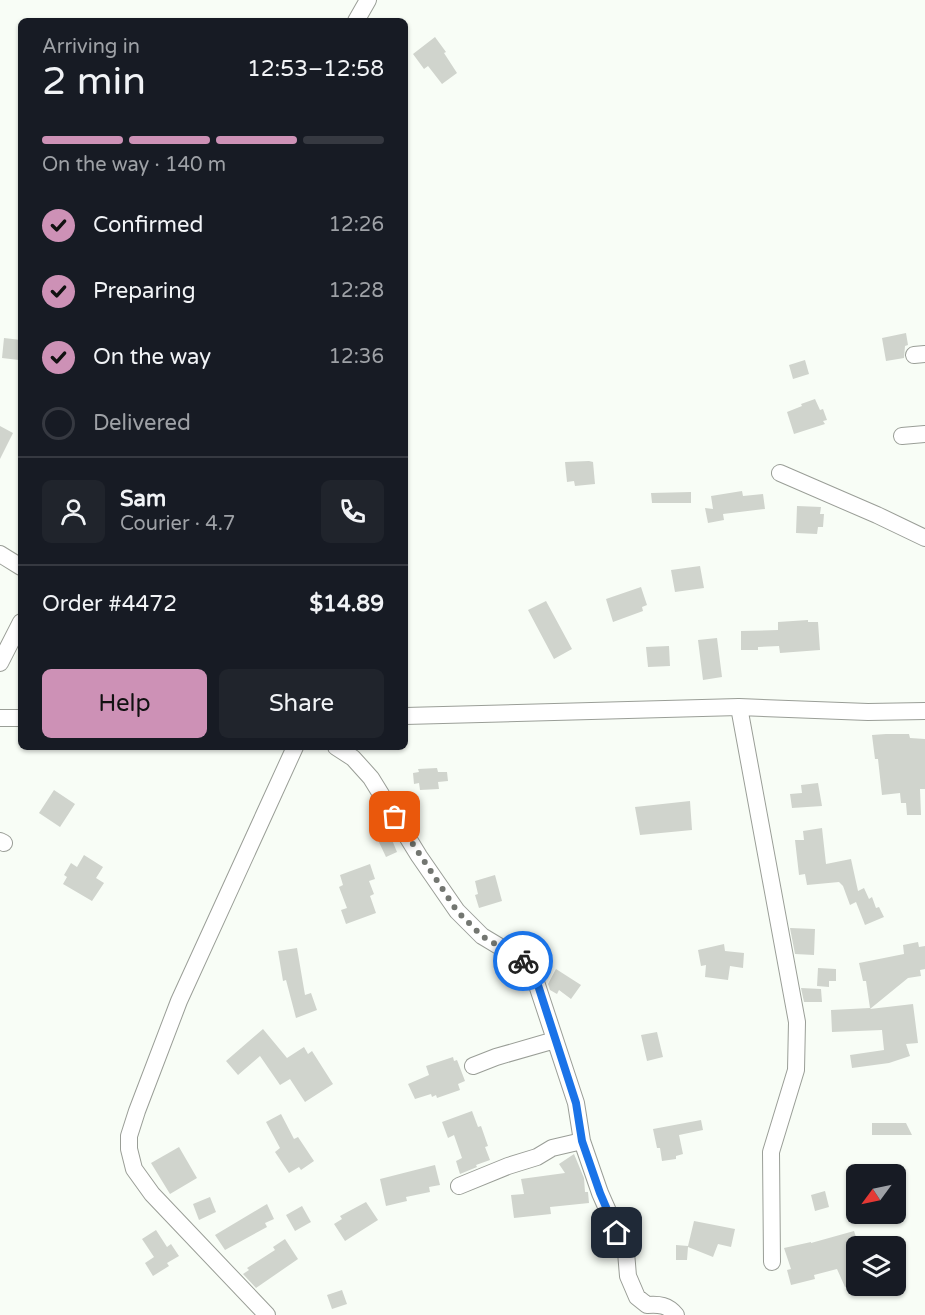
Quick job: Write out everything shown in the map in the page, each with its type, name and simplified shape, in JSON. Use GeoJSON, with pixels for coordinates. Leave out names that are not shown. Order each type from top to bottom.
{"type":"FeatureCollection","features":[{"type":"Feature","properties":{"kind":"street"},"geometry":{"type":"LineString","coordinates":[[358,18],[368,0]]}},
{"type":"Feature","properties":{"kind":"street"},"geometry":{"type":"LineString","coordinates":[[902,436],[925,434]]}},
{"type":"Feature","properties":{"kind":"street"},"geometry":{"type":"LineString","coordinates":[[780,473],[925,538]]}},
{"type":"Feature","properties":{"kind":"street"},"geometry":{"type":"LineString","coordinates":[[0,554],[18,565]]}},
{"type":"Feature","properties":{"kind":"street"},"geometry":{"type":"LineString","coordinates":[[0,663],[18,628]]}},
{"type":"Feature","properties":{"kind":"street"},"geometry":{"type":"LineString","coordinates":[[739,707],[797,1022],[796,1070],[771,1152],[772,1262]]}},
{"type":"Feature","properties":{"kind":"street"},"geometry":{"type":"LineString","coordinates":[[408,716],[739,707],[868,712],[925,711]]}},
{"type":"Feature","properties":{"kind":"street"},"geometry":{"type":"LineString","coordinates":[[0,718],[18,718]]}},
{"type":"Feature","properties":{"kind":"street"},"geometry":{"type":"LineString","coordinates":[[267,1315],[152,1194],[134,1169],[129,1149],[129,1136],[179,1001],[294,750]]}},
{"type":"Feature","properties":{"kind":"street"},"geometry":{"type":"LineString","coordinates":[[341,750],[353,758],[371,778],[457,911],[482,936],[519,958],[536,979],[576,1103],[582,1141],[600,1193],[626,1252],[628,1276],[637,1297],[647,1305],[657,1304],[670,1308],[676,1315]]}},
{"type":"Feature","properties":{"kind":"street"},"geometry":{"type":"LineString","coordinates":[[472,1066],[555,1040]]}},
{"type":"Feature","properties":{"kind":"street"},"geometry":{"type":"LineString","coordinates":[[459,1186],[537,1157],[552,1148],[582,1141]]}},
{"type":"Feature","properties":{"kind":"building"},"geometry":{"type":"Polygon","coordinates":[[[435,37],[457,73],[442,84],[428,66],[424,69],[413,54],[435,37]]]}},
{"type":"Feature","properties":{"kind":"building"},"geometry":{"type":"Polygon","coordinates":[[[906,333],[908,345],[905,346],[904,358],[886,361],[882,338],[906,333]]]}},
{"type":"Feature","properties":{"kind":"building"},"geometry":{"type":"Polygon","coordinates":[[[4,338],[18,340],[18,360],[2,358],[4,338]]]}},
{"type":"Feature","properties":{"kind":"building"},"geometry":{"type":"Polygon","coordinates":[[[805,360],[809,374],[793,379],[789,365],[805,360]]]}},
{"type":"Feature","properties":{"kind":"building"},"geometry":{"type":"Polygon","coordinates":[[[815,399],[820,410],[823,409],[827,420],[823,421],[825,424],[794,434],[787,412],[815,399]]]}},
{"type":"Feature","properties":{"kind":"building"},"geometry":{"type":"Polygon","coordinates":[[[0,426],[13,433],[0,459],[0,426]]]}},
{"type":"Feature","properties":{"kind":"building"},"geometry":{"type":"Polygon","coordinates":[[[565,462],[593,462],[595,484],[575,486],[574,481],[567,482],[565,462]]]}},
{"type":"Feature","properties":{"kind":"building"},"geometry":{"type":"Polygon","coordinates":[[[742,491],[743,496],[763,494],[765,509],[723,514],[724,520],[708,523],[705,508],[713,509],[711,496],[742,491]]]}},
{"type":"Feature","properties":{"kind":"building"},"geometry":{"type":"Polygon","coordinates":[[[691,492],[691,503],[652,503],[651,493],[691,492]]]}},
{"type":"Feature","properties":{"kind":"building"},"geometry":{"type":"Polygon","coordinates":[[[797,506],[821,507],[820,514],[824,514],[823,527],[818,527],[817,534],[796,533],[797,506]]]}},
{"type":"Feature","properties":{"kind":"building"},"geometry":{"type":"Polygon","coordinates":[[[700,566],[704,588],[675,592],[671,570],[700,566]]]}},
{"type":"Feature","properties":{"kind":"building"},"geometry":{"type":"Polygon","coordinates":[[[641,587],[647,605],[642,607],[643,611],[613,622],[606,599],[641,587]]]}},
{"type":"Feature","properties":{"kind":"building"},"geometry":{"type":"Polygon","coordinates":[[[546,601],[572,649],[554,659],[528,610],[546,601]]]}},
{"type":"Feature","properties":{"kind":"building"},"geometry":{"type":"Polygon","coordinates":[[[808,620],[808,622],[818,622],[820,650],[780,653],[779,646],[741,650],[741,631],[778,630],[778,622],[808,620]]]}},
{"type":"Feature","properties":{"kind":"building"},"geometry":{"type":"Polygon","coordinates":[[[717,638],[722,677],[703,680],[698,640],[717,638]]]}},
{"type":"Feature","properties":{"kind":"building"},"geometry":{"type":"Polygon","coordinates":[[[669,646],[670,666],[648,667],[646,647],[669,646]]]}},
{"type":"Feature","properties":{"kind":"building"},"geometry":{"type":"Polygon","coordinates":[[[909,734],[910,738],[925,739],[925,789],[920,789],[921,815],[907,815],[906,803],[901,803],[900,793],[882,795],[878,759],[875,759],[872,735],[909,734]]]}},
{"type":"Feature","properties":{"kind":"building"},"geometry":{"type":"Polygon","coordinates":[[[437,768],[438,772],[447,772],[448,781],[438,782],[439,789],[420,790],[419,783],[414,784],[413,773],[419,772],[418,769],[437,768]]]}},
{"type":"Feature","properties":{"kind":"building"},"geometry":{"type":"Polygon","coordinates":[[[818,783],[822,806],[792,808],[790,794],[802,793],[801,785],[818,783]]]}},
{"type":"Feature","properties":{"kind":"building"},"geometry":{"type":"Polygon","coordinates":[[[54,790],[75,804],[60,827],[39,813],[54,790]]]}},
{"type":"Feature","properties":{"kind":"building"},"geometry":{"type":"Polygon","coordinates":[[[690,801],[692,830],[640,835],[635,807],[690,801]]]}},
{"type":"Feature","properties":{"kind":"building"},"geometry":{"type":"Polygon","coordinates":[[[822,828],[826,864],[851,859],[858,891],[864,888],[869,899],[872,897],[876,908],[879,907],[884,917],[865,925],[856,902],[850,905],[843,886],[839,882],[807,885],[805,874],[799,875],[795,840],[804,840],[803,831],[822,828]]]}},
{"type":"Feature","properties":{"kind":"building"},"geometry":{"type":"Polygon","coordinates":[[[390,835],[397,852],[386,857],[378,840],[390,835]]]}},
{"type":"Feature","properties":{"kind":"building"},"geometry":{"type":"Polygon","coordinates":[[[84,855],[103,867],[96,878],[104,883],[92,901],[63,884],[67,877],[64,875],[71,863],[77,867],[84,855]]]}},
{"type":"Feature","properties":{"kind":"building"},"geometry":{"type":"Polygon","coordinates":[[[370,864],[375,879],[369,881],[374,894],[370,896],[376,913],[346,924],[341,910],[347,908],[339,887],[343,885],[340,875],[370,864]]]}},
{"type":"Feature","properties":{"kind":"building"},"geometry":{"type":"Polygon","coordinates":[[[495,875],[502,901],[479,908],[475,895],[478,894],[475,881],[495,875]]]}},
{"type":"Feature","properties":{"kind":"building"},"geometry":{"type":"Polygon","coordinates":[[[790,928],[815,929],[814,955],[795,954],[790,928]]]}},
{"type":"Feature","properties":{"kind":"building"},"geometry":{"type":"Polygon","coordinates":[[[918,942],[919,947],[925,946],[925,969],[920,970],[921,976],[908,978],[870,1009],[913,1004],[918,1043],[906,1044],[910,1056],[889,1063],[852,1068],[850,1055],[884,1050],[882,1030],[832,1032],[831,1010],[870,1008],[866,981],[863,981],[859,963],[904,954],[903,945],[918,942]]]}},
{"type":"Feature","properties":{"kind":"building"},"geometry":{"type":"Polygon","coordinates":[[[724,944],[725,951],[744,953],[743,968],[730,966],[728,980],[705,977],[706,965],[701,966],[698,950],[724,944]]]}},
{"type":"Feature","properties":{"kind":"building"},"geometry":{"type":"Polygon","coordinates":[[[297,948],[305,995],[311,993],[317,1010],[296,1018],[286,980],[283,981],[278,951],[297,948]]]}},
{"type":"Feature","properties":{"kind":"building"},"geometry":{"type":"Polygon","coordinates":[[[818,968],[836,969],[836,981],[829,981],[829,987],[817,986],[818,968]]]}},
{"type":"Feature","properties":{"kind":"building"},"geometry":{"type":"Polygon","coordinates":[[[556,969],[581,985],[571,999],[559,990],[557,994],[550,990],[548,984],[556,969]]]}},
{"type":"Feature","properties":{"kind":"building"},"geometry":{"type":"Polygon","coordinates":[[[801,988],[821,989],[822,1002],[804,1002],[801,988]]]}},
{"type":"Feature","properties":{"kind":"building"},"geometry":{"type":"Polygon","coordinates":[[[263,1029],[287,1058],[304,1047],[308,1054],[312,1051],[333,1084],[305,1102],[290,1079],[280,1085],[260,1056],[238,1075],[226,1061],[263,1029]]]}},
{"type":"Feature","properties":{"kind":"building"},"geometry":{"type":"Polygon","coordinates":[[[657,1032],[663,1057],[647,1061],[641,1035],[657,1032]]]}},
{"type":"Feature","properties":{"kind":"building"},"geometry":{"type":"Polygon","coordinates":[[[453,1057],[454,1061],[457,1060],[465,1081],[458,1084],[460,1090],[437,1098],[436,1095],[432,1097],[431,1094],[415,1099],[408,1084],[429,1075],[426,1066],[453,1057]]]}},
{"type":"Feature","properties":{"kind":"building"},"geometry":{"type":"Polygon","coordinates":[[[472,1111],[478,1127],[481,1126],[490,1160],[460,1174],[456,1161],[462,1158],[454,1135],[448,1138],[442,1122],[472,1111]]]}},
{"type":"Feature","properties":{"kind":"building"},"geometry":{"type":"Polygon","coordinates":[[[281,1114],[294,1139],[298,1137],[314,1161],[301,1170],[299,1167],[289,1173],[275,1152],[280,1148],[266,1122],[281,1114]]]}},
{"type":"Feature","properties":{"kind":"building"},"geometry":{"type":"Polygon","coordinates":[[[701,1120],[703,1130],[679,1135],[683,1154],[676,1156],[676,1159],[662,1161],[653,1129],[701,1120]]]}},
{"type":"Feature","properties":{"kind":"building"},"geometry":{"type":"Polygon","coordinates":[[[872,1123],[906,1123],[912,1135],[872,1135],[872,1123]]]}},
{"type":"Feature","properties":{"kind":"building"},"geometry":{"type":"Polygon","coordinates":[[[179,1147],[197,1178],[170,1194],[151,1163],[179,1147]]]}},
{"type":"Feature","properties":{"kind":"building"},"geometry":{"type":"Polygon","coordinates":[[[574,1154],[584,1178],[589,1203],[550,1207],[551,1214],[514,1218],[511,1195],[524,1194],[521,1179],[565,1173],[559,1164],[574,1154]]]}},
{"type":"Feature","properties":{"kind":"building"},"geometry":{"type":"Polygon","coordinates":[[[435,1165],[440,1185],[429,1187],[430,1192],[406,1197],[407,1201],[386,1206],[380,1179],[435,1165]]]}},
{"type":"Feature","properties":{"kind":"building"},"geometry":{"type":"Polygon","coordinates":[[[825,1191],[829,1207],[815,1211],[811,1195],[825,1191]]]}},
{"type":"Feature","properties":{"kind":"building"},"geometry":{"type":"Polygon","coordinates":[[[210,1197],[216,1212],[199,1220],[193,1204],[210,1197]]]}},
{"type":"Feature","properties":{"kind":"building"},"geometry":{"type":"Polygon","coordinates":[[[366,1202],[378,1220],[345,1241],[334,1224],[342,1219],[340,1216],[366,1202]]]}},
{"type":"Feature","properties":{"kind":"building"},"geometry":{"type":"Polygon","coordinates":[[[267,1204],[274,1219],[265,1223],[267,1227],[225,1250],[215,1235],[267,1204]]]}},
{"type":"Feature","properties":{"kind":"building"},"geometry":{"type":"Polygon","coordinates":[[[302,1206],[311,1222],[295,1231],[286,1215],[302,1206]]]}},
{"type":"Feature","properties":{"kind":"building"},"geometry":{"type":"Polygon","coordinates":[[[694,1221],[735,1229],[731,1247],[718,1244],[713,1257],[688,1247],[687,1260],[676,1260],[676,1245],[688,1246],[694,1221]]]}},
{"type":"Feature","properties":{"kind":"building"},"geometry":{"type":"Polygon","coordinates":[[[156,1230],[167,1247],[171,1244],[179,1256],[167,1263],[169,1266],[153,1276],[145,1263],[154,1257],[142,1239],[156,1230]]]}},
{"type":"Feature","properties":{"kind":"building"},"geometry":{"type":"Polygon","coordinates":[[[854,1231],[856,1236],[846,1236],[846,1287],[837,1269],[814,1275],[815,1279],[791,1285],[787,1270],[791,1269],[784,1248],[854,1231]]]}},
{"type":"Feature","properties":{"kind":"building"},"geometry":{"type":"Polygon","coordinates":[[[285,1239],[298,1259],[256,1288],[243,1274],[249,1270],[247,1268],[275,1250],[273,1247],[285,1239]]]}},
{"type":"Feature","properties":{"kind":"building"},"geometry":{"type":"Polygon","coordinates":[[[342,1290],[347,1304],[332,1309],[327,1295],[342,1290]]]}},
{"type":"Feature","properties":{"kind":"way so far"},"geometry":{"type":"LineString","coordinates":[[395,817],[439,886],[472,928],[523,961]]}},
{"type":"Feature","properties":{"kind":"route"},"geometry":{"type":"LineString","coordinates":[[523,961],[536,979],[576,1103],[582,1141],[617,1233]]}}]}
